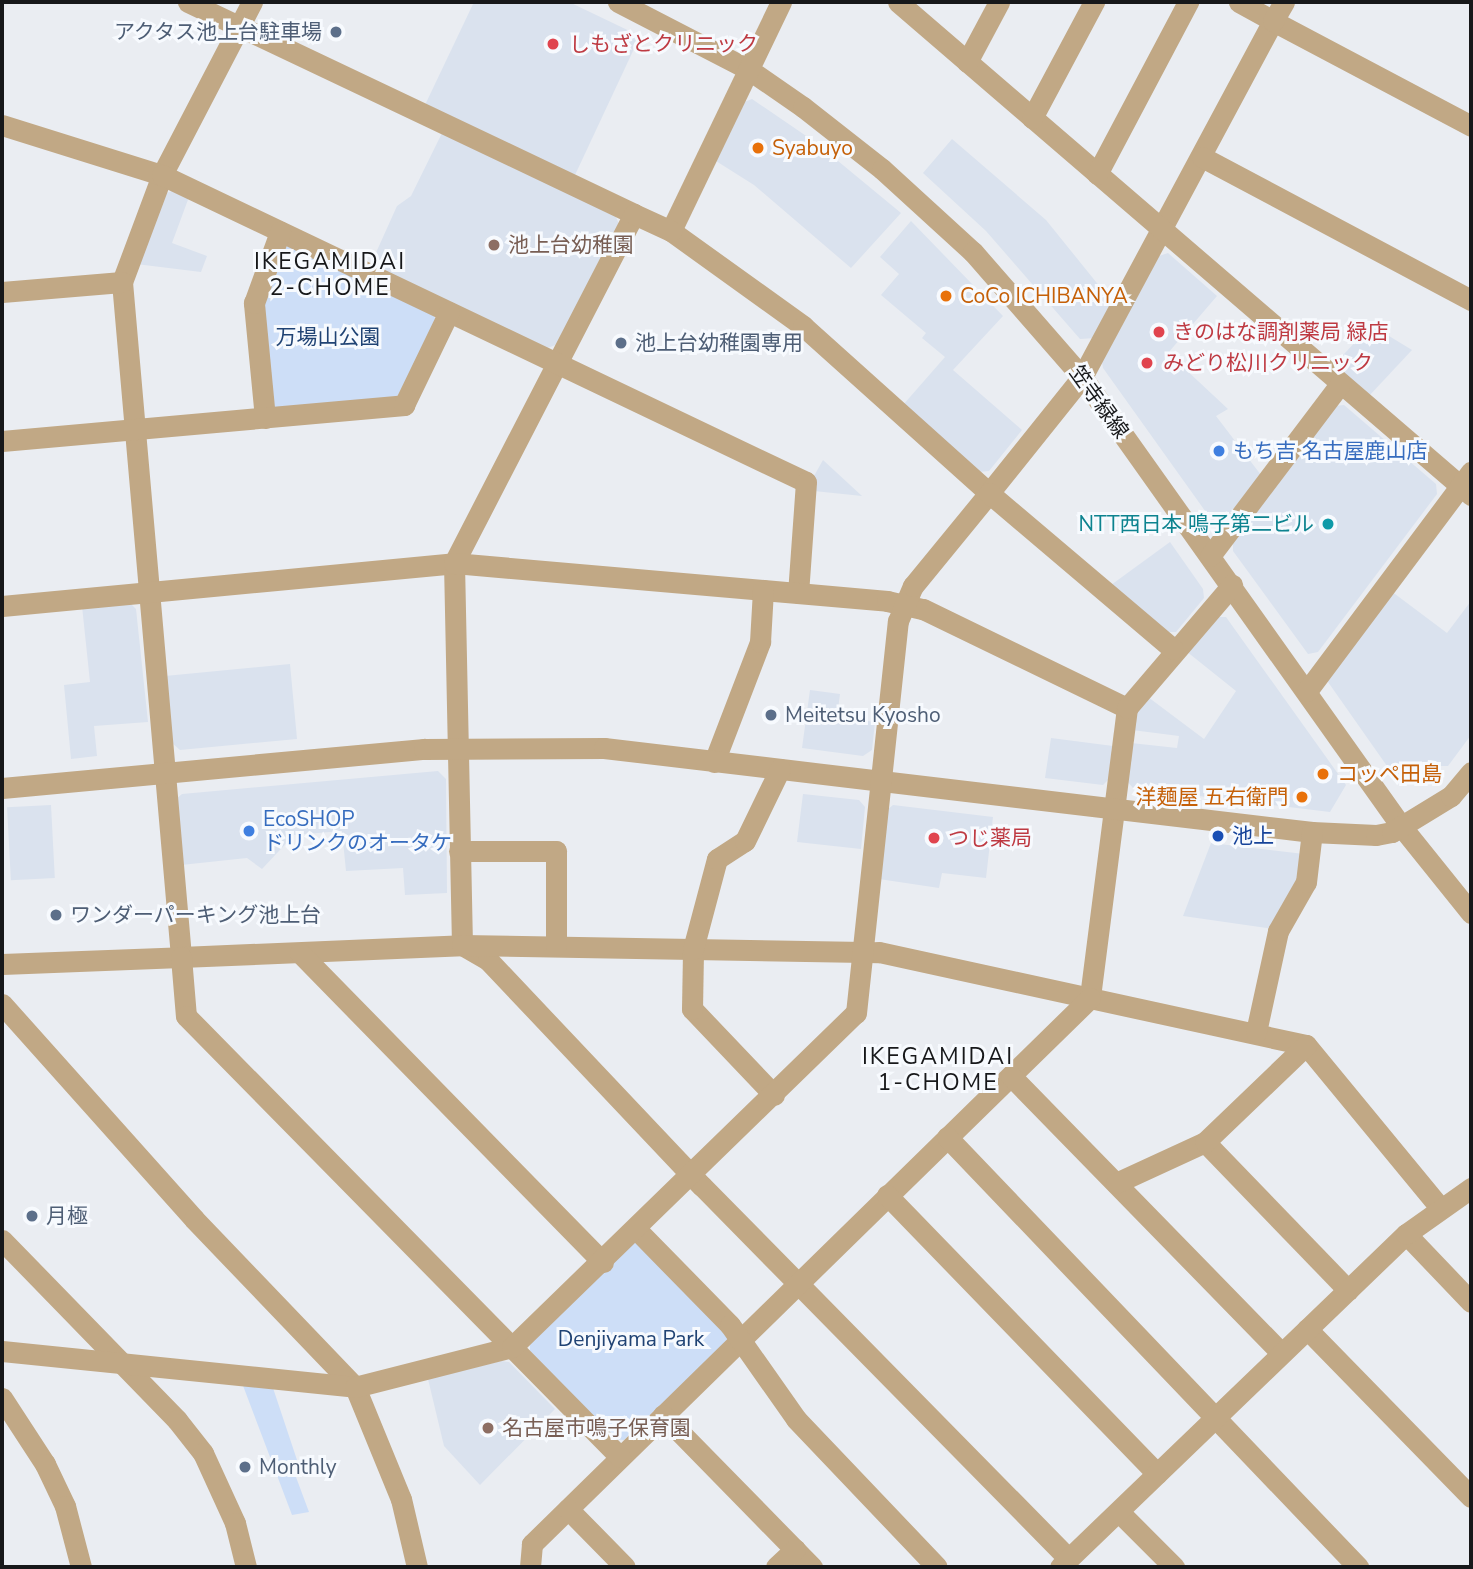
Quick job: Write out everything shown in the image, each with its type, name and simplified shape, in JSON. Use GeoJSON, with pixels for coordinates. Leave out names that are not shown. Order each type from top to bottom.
{"type":"FeatureCollection","features":[{"type":"Feature","properties":{"kind":"street"},"geometry":{"type":"LineString","coordinates":[[188,2],[671,231],[803,326],[989,493],[1173,649]]}},
{"type":"Feature","properties":{"kind":"street"},"geometry":{"type":"LineString","coordinates":[[252,2],[162,176],[122,282],[186,1016],[620,1457]]}},
{"type":"Feature","properties":{"kind":"street","name":"笠寺緑線"},"geometry":{"type":"LineString","coordinates":[[618,2],[748,69],[803,107],[928,209],[1029,313],[1082,377],[1401,826],[1471,913]]}},
{"type":"Feature","properties":{"kind":"street"},"geometry":{"type":"LineString","coordinates":[[671,231],[780,2]]}},
{"type":"Feature","properties":{"kind":"street"},"geometry":{"type":"LineString","coordinates":[[898,2],[1340,384],[1468,484],[1307,691]]}},
{"type":"Feature","properties":{"kind":"street"},"geometry":{"type":"LineString","coordinates":[[967,62],[999,2]]}},
{"type":"Feature","properties":{"kind":"street"},"geometry":{"type":"LineString","coordinates":[[1031,118],[1094,2]]}},
{"type":"Feature","properties":{"kind":"street"},"geometry":{"type":"LineString","coordinates":[[1097,174],[1188,2]]}},
{"type":"Feature","properties":{"kind":"street"},"geometry":{"type":"LineString","coordinates":[[1239,2],[1471,126]]}},
{"type":"Feature","properties":{"kind":"street"},"geometry":{"type":"LineString","coordinates":[[2,1351],[355,1387],[512,1347],[603,1262],[856,1013],[880,780],[903,603],[1082,377],[1284,2]]}},
{"type":"Feature","properties":{"kind":"street"},"geometry":{"type":"LineString","coordinates":[[2,125],[162,176],[806,482],[797,593]]}},
{"type":"Feature","properties":{"kind":"street"},"geometry":{"type":"LineString","coordinates":[[1202,157],[1471,300]]}},
{"type":"Feature","properties":{"kind":"street"},"geometry":{"type":"LineString","coordinates":[[462,945],[454,563],[634,214]]}},
{"type":"Feature","properties":{"kind":"street"},"geometry":{"type":"LineString","coordinates":[[265,418],[254,303],[280,232]]}},
{"type":"Feature","properties":{"kind":"street"},"geometry":{"type":"LineString","coordinates":[[2,292],[122,282]]}},
{"type":"Feature","properties":{"kind":"street"},"geometry":{"type":"LineString","coordinates":[[2,441],[404,405],[449,312]]}},
{"type":"Feature","properties":{"kind":"street"},"geometry":{"type":"LineString","coordinates":[[1210,556],[1340,384]]}},
{"type":"Feature","properties":{"kind":"street"},"geometry":{"type":"LineString","coordinates":[[2,606],[454,563],[797,593],[903,603],[1127,708]]}},
{"type":"Feature","properties":{"kind":"street"},"geometry":{"type":"LineString","coordinates":[[530,1567],[532,1544],[1090,998],[1127,708],[1173,649],[1232,585]]}},
{"type":"Feature","properties":{"kind":"street"},"geometry":{"type":"LineString","coordinates":[[714,762],[760,642],[763,590]]}},
{"type":"Feature","properties":{"kind":"street"},"geometry":{"type":"LineString","coordinates":[[2,788],[458,748],[604,748],[1312,832],[1376,835],[1401,826],[1451,796],[1471,772]]}},
{"type":"Feature","properties":{"kind":"street"},"geometry":{"type":"LineString","coordinates":[[774,1095],[692,1009],[693,949],[717,859],[745,841],[780,769]]}},
{"type":"Feature","properties":{"kind":"street"},"geometry":{"type":"LineString","coordinates":[[1256,1032],[1278,931],[1306,882],[1312,832]]}},
{"type":"Feature","properties":{"kind":"street"},"geometry":{"type":"LineString","coordinates":[[459,851],[556,851],[556,945]]}},
{"type":"Feature","properties":{"kind":"street"},"geometry":{"type":"LineString","coordinates":[[462,945],[488,960],[1065,1563],[1406,1234],[1471,1188]]}},
{"type":"Feature","properties":{"kind":"street"},"geometry":{"type":"LineString","coordinates":[[2,964],[462,945],[862,949],[1256,1032],[1306,1045],[1441,1209]]}},
{"type":"Feature","properties":{"kind":"street"},"geometry":{"type":"LineString","coordinates":[[300,953],[603,1262]]}},
{"type":"Feature","properties":{"kind":"street"},"geometry":{"type":"LineString","coordinates":[[2,1004],[194,1219],[355,1387],[401,1499],[417,1567]]}},
{"type":"Feature","properties":{"kind":"street"},"geometry":{"type":"LineString","coordinates":[[1116,1183],[1205,1142],[1306,1045]]}},
{"type":"Feature","properties":{"kind":"street"},"geometry":{"type":"LineString","coordinates":[[1011,1076],[1281,1353]]}},
{"type":"Feature","properties":{"kind":"street"},"geometry":{"type":"LineString","coordinates":[[947,1138],[1358,1567]]}},
{"type":"Feature","properties":{"kind":"street"},"geometry":{"type":"LineString","coordinates":[[1205,1142],[1348,1290]]}},
{"type":"Feature","properties":{"kind":"street"},"geometry":{"type":"LineString","coordinates":[[887,1195],[1157,1474]]}},
{"type":"Feature","properties":{"kind":"street"},"geometry":{"type":"LineString","coordinates":[[636,1229],[730,1325],[738,1340],[763,1368],[796,1419],[937,1567]]}},
{"type":"Feature","properties":{"kind":"street"},"geometry":{"type":"LineString","coordinates":[[1406,1234],[1471,1302]]}},
{"type":"Feature","properties":{"kind":"street"},"geometry":{"type":"LineString","coordinates":[[2,1240],[121,1362],[203,1453],[235,1523],[246,1567]]}},
{"type":"Feature","properties":{"kind":"street"},"geometry":{"type":"LineString","coordinates":[[1307,1329],[1471,1497]]}},
{"type":"Feature","properties":{"kind":"street"},"geometry":{"type":"LineString","coordinates":[[2,1398],[45,1464],[65,1506],[81,1567]]}},
{"type":"Feature","properties":{"kind":"street"},"geometry":{"type":"LineString","coordinates":[[663,1415],[813,1567]]}},
{"type":"Feature","properties":{"kind":"street"},"geometry":{"type":"LineString","coordinates":[[568,1509],[625,1567]]}},
{"type":"Feature","properties":{"kind":"street"},"geometry":{"type":"LineString","coordinates":[[1119,1512],[1174,1567]]}},
{"type":"Feature","properties":{"kind":"street"},"geometry":{"type":"LineString","coordinates":[[776,1567],[795,1549]]}},
{"type":"Feature","properties":{"kind":"shaded area"},"geometry":{"type":"Polygon","coordinates":[[[474,2],[569,2],[640,36],[575,175],[425,105],[474,2]]]}},
{"type":"Feature","properties":{"kind":"shaded area"},"geometry":{"type":"Polygon","coordinates":[[[752,99],[815,142],[901,213],[851,268],[754,185],[716,161],[742,103],[752,99]]]}},
{"type":"Feature","properties":{"kind":"shaded area","name":"池上台幼稚園"},"geometry":{"type":"Polygon","coordinates":[[[442,133],[615,215],[619,224],[558,344],[545,349],[370,266],[397,206],[411,196],[442,133]]]}},
{"type":"Feature","properties":{"kind":"shaded area"},"geometry":{"type":"Polygon","coordinates":[[[952,139],[1046,220],[1113,303],[1095,338],[1080,339],[986,231],[923,173],[952,139]]]}},
{"type":"Feature","properties":{"kind":"shaded area"},"geometry":{"type":"Polygon","coordinates":[[[174,190],[189,197],[172,243],[207,256],[201,272],[136,264],[164,194],[174,190]]]}},
{"type":"Feature","properties":{"kind":"shaded area"},"geometry":{"type":"Polygon","coordinates":[[[911,221],[1003,316],[953,370],[1022,430],[989,471],[979,472],[903,405],[945,357],[922,338],[926,333],[881,295],[899,274],[880,257],[911,221]]]}},
{"type":"Feature","properties":{"kind":"shaded area"},"geometry":{"type":"Polygon","coordinates":[[[1168,253],[1217,296],[1168,353],[1228,409],[1216,416],[1261,475],[1225,523],[1213,522],[1103,368],[1102,362],[1159,256],[1168,253]]]}},
{"type":"Feature","properties":{"kind":"shaded area"},"geometry":{"type":"Polygon","coordinates":[[[1371,325],[1412,350],[1368,397],[1332,367],[1371,325]]]}},
{"type":"Feature","properties":{"kind":"shaded area"},"geometry":{"type":"Polygon","coordinates":[[[1344,405],[1436,484],[1437,494],[1318,652],[1308,654],[1233,551],[1233,540],[1335,406],[1344,405]]]}},
{"type":"Feature","properties":{"kind":"shaded area"},"geometry":{"type":"Polygon","coordinates":[[[823,460],[862,496],[814,491],[814,476],[823,460]]]}},
{"type":"Feature","properties":{"kind":"shaded area"},"geometry":{"type":"Polygon","coordinates":[[[1170,542],[1203,589],[1204,598],[1176,632],[1165,632],[1111,585],[1170,542]]]}},
{"type":"Feature","properties":{"kind":"shaded area"},"geometry":{"type":"Polygon","coordinates":[[[1391,591],[1447,633],[1471,601],[1471,735],[1448,766],[1387,766],[1328,682],[1329,674],[1391,591]]]}},
{"type":"Feature","properties":{"kind":"shaded area"},"geometry":{"type":"Polygon","coordinates":[[[129,602],[136,609],[148,722],[94,726],[97,756],[71,759],[64,685],[90,682],[82,606],[129,602]]]}},
{"type":"Feature","properties":{"kind":"shaded area"},"geometry":{"type":"Polygon","coordinates":[[[1217,617],[1226,617],[1346,785],[1330,812],[1133,788],[1126,780],[1131,743],[1177,748],[1179,736],[1132,730],[1134,713],[1148,697],[1204,739],[1236,691],[1186,651],[1217,617]]]}},
{"type":"Feature","properties":{"kind":"shaded area"},"geometry":{"type":"Polygon","coordinates":[[[290,664],[297,739],[180,750],[171,742],[165,676],[290,664]]]}},
{"type":"Feature","properties":{"kind":"shaded area"},"geometry":{"type":"Polygon","coordinates":[[[810,690],[840,694],[837,717],[875,722],[872,750],[863,756],[802,748],[810,690]]]}},
{"type":"Feature","properties":{"kind":"shaded area"},"geometry":{"type":"Polygon","coordinates":[[[1051,738],[1113,746],[1109,779],[1103,785],[1045,778],[1051,738]]]}},
{"type":"Feature","properties":{"kind":"shaded area"},"geometry":{"type":"Polygon","coordinates":[[[438,771],[446,779],[447,893],[405,895],[403,868],[346,871],[342,831],[294,835],[262,869],[247,858],[181,865],[176,799],[182,794],[438,771]]]}},
{"type":"Feature","properties":{"kind":"shaded area"},"geometry":{"type":"Polygon","coordinates":[[[803,794],[859,800],[865,807],[861,849],[797,842],[803,794]]]}},
{"type":"Feature","properties":{"kind":"shaded area"},"geometry":{"type":"Polygon","coordinates":[[[51,805],[55,878],[11,880],[7,807],[51,805]]]}},
{"type":"Feature","properties":{"kind":"shaded area"},"geometry":{"type":"Polygon","coordinates":[[[893,805],[993,817],[986,878],[942,873],[939,888],[879,879],[887,810],[893,805]]]}},
{"type":"Feature","properties":{"kind":"shaded area"},"geometry":{"type":"Polygon","coordinates":[[[1211,843],[1304,854],[1301,880],[1273,929],[1183,916],[1211,843]]]}},
{"type":"Feature","properties":{"kind":"shaded area","name":"名古屋市鳴子保育園"},"geometry":{"type":"Polygon","coordinates":[[[501,1361],[509,1362],[555,1409],[480,1485],[444,1446],[428,1379],[501,1361]]]}},
{"type":"Feature","properties":{"kind":"green space","name":"万場山公園"},"geometry":{"type":"Polygon","coordinates":[[[290,244],[433,312],[436,322],[396,399],[275,409],[267,402],[258,304],[279,248],[290,244]]]}},
{"type":"Feature","properties":{"kind":"green space","name":"Denjiyama Park"},"geometry":{"type":"Polygon","coordinates":[[[642,1242],[727,1329],[728,1340],[624,1440],[614,1439],[530,1351],[530,1342],[632,1243],[642,1242]]]}},
{"type":"Feature","properties":{"kind":"green space"},"geometry":{"type":"Polygon","coordinates":[[[242,1383],[272,1385],[299,1466],[293,1469],[309,1512],[292,1515],[242,1383]]]}},
{"type":"Feature","properties":{"kind":"place","name":"アクタス池上台駐車場"},"geometry":{"type":"Point","coordinates":[336,32]}},
{"type":"Feature","properties":{"kind":"place","name":"しもざとクリニック"},"geometry":{"type":"Point","coordinates":[553,44]}},
{"type":"Feature","properties":{"kind":"place","name":"Syabuyo"},"geometry":{"type":"Point","coordinates":[758,148]}},
{"type":"Feature","properties":{"kind":"place","name":"池上台幼稚園"},"geometry":{"type":"Point","coordinates":[494,245]}},
{"type":"Feature","properties":{"kind":"place","name":"CoCo ICHIBANYA"},"geometry":{"type":"Point","coordinates":[946,296]}},
{"type":"Feature","properties":{"kind":"place","name":"きのはな調剤薬局 緑店"},"geometry":{"type":"Point","coordinates":[1159,332]}},
{"type":"Feature","properties":{"kind":"place","name":"池上台幼稚園専用"},"geometry":{"type":"Point","coordinates":[621,343]}},
{"type":"Feature","properties":{"kind":"place","name":"みどり松川クリニック"},"geometry":{"type":"Point","coordinates":[1147,363]}},
{"type":"Feature","properties":{"kind":"place","name":"もち吉 名古屋鹿山店"},"geometry":{"type":"Point","coordinates":[1219,451]}},
{"type":"Feature","properties":{"kind":"place","name":"NTT西日本 鳴子第二ビル"},"geometry":{"type":"Point","coordinates":[1328,524]}},
{"type":"Feature","properties":{"kind":"place","name":"Meitetsu Kyosho"},"geometry":{"type":"Point","coordinates":[771,715]}},
{"type":"Feature","properties":{"kind":"place","name":"コッペ田島"},"geometry":{"type":"Point","coordinates":[1323,774]}},
{"type":"Feature","properties":{"kind":"place","name":"洋麺屋 五右衛門"},"geometry":{"type":"Point","coordinates":[1302,797]}},
{"type":"Feature","properties":{"kind":"place","name":"EcoSHOP ドリンクのオータケ"},"geometry":{"type":"Point","coordinates":[249,831]}},
{"type":"Feature","properties":{"kind":"place","name":"池上"},"geometry":{"type":"Point","coordinates":[1218,836]}},
{"type":"Feature","properties":{"kind":"place","name":"つじ薬局"},"geometry":{"type":"Point","coordinates":[934,838]}},
{"type":"Feature","properties":{"kind":"place","name":"ワンダーパーキング池上台"},"geometry":{"type":"Point","coordinates":[56,915]}},
{"type":"Feature","properties":{"kind":"place","name":"月極"},"geometry":{"type":"Point","coordinates":[32,1216]}},
{"type":"Feature","properties":{"kind":"place","name":"名古屋市鳴子保育園"},"geometry":{"type":"Point","coordinates":[488,1428]}},
{"type":"Feature","properties":{"kind":"place","name":"Monthly"},"geometry":{"type":"Point","coordinates":[245,1467]}},
{"type":"Feature","properties":{"kind":"district","name":"IKEGAMIDAI 2-CHOME"},"geometry":{"type":"Point","coordinates":[330,275]}},
{"type":"Feature","properties":{"kind":"district","name":"IKEGAMIDAI 1-CHOME"},"geometry":{"type":"Point","coordinates":[938,1070]}}]}
